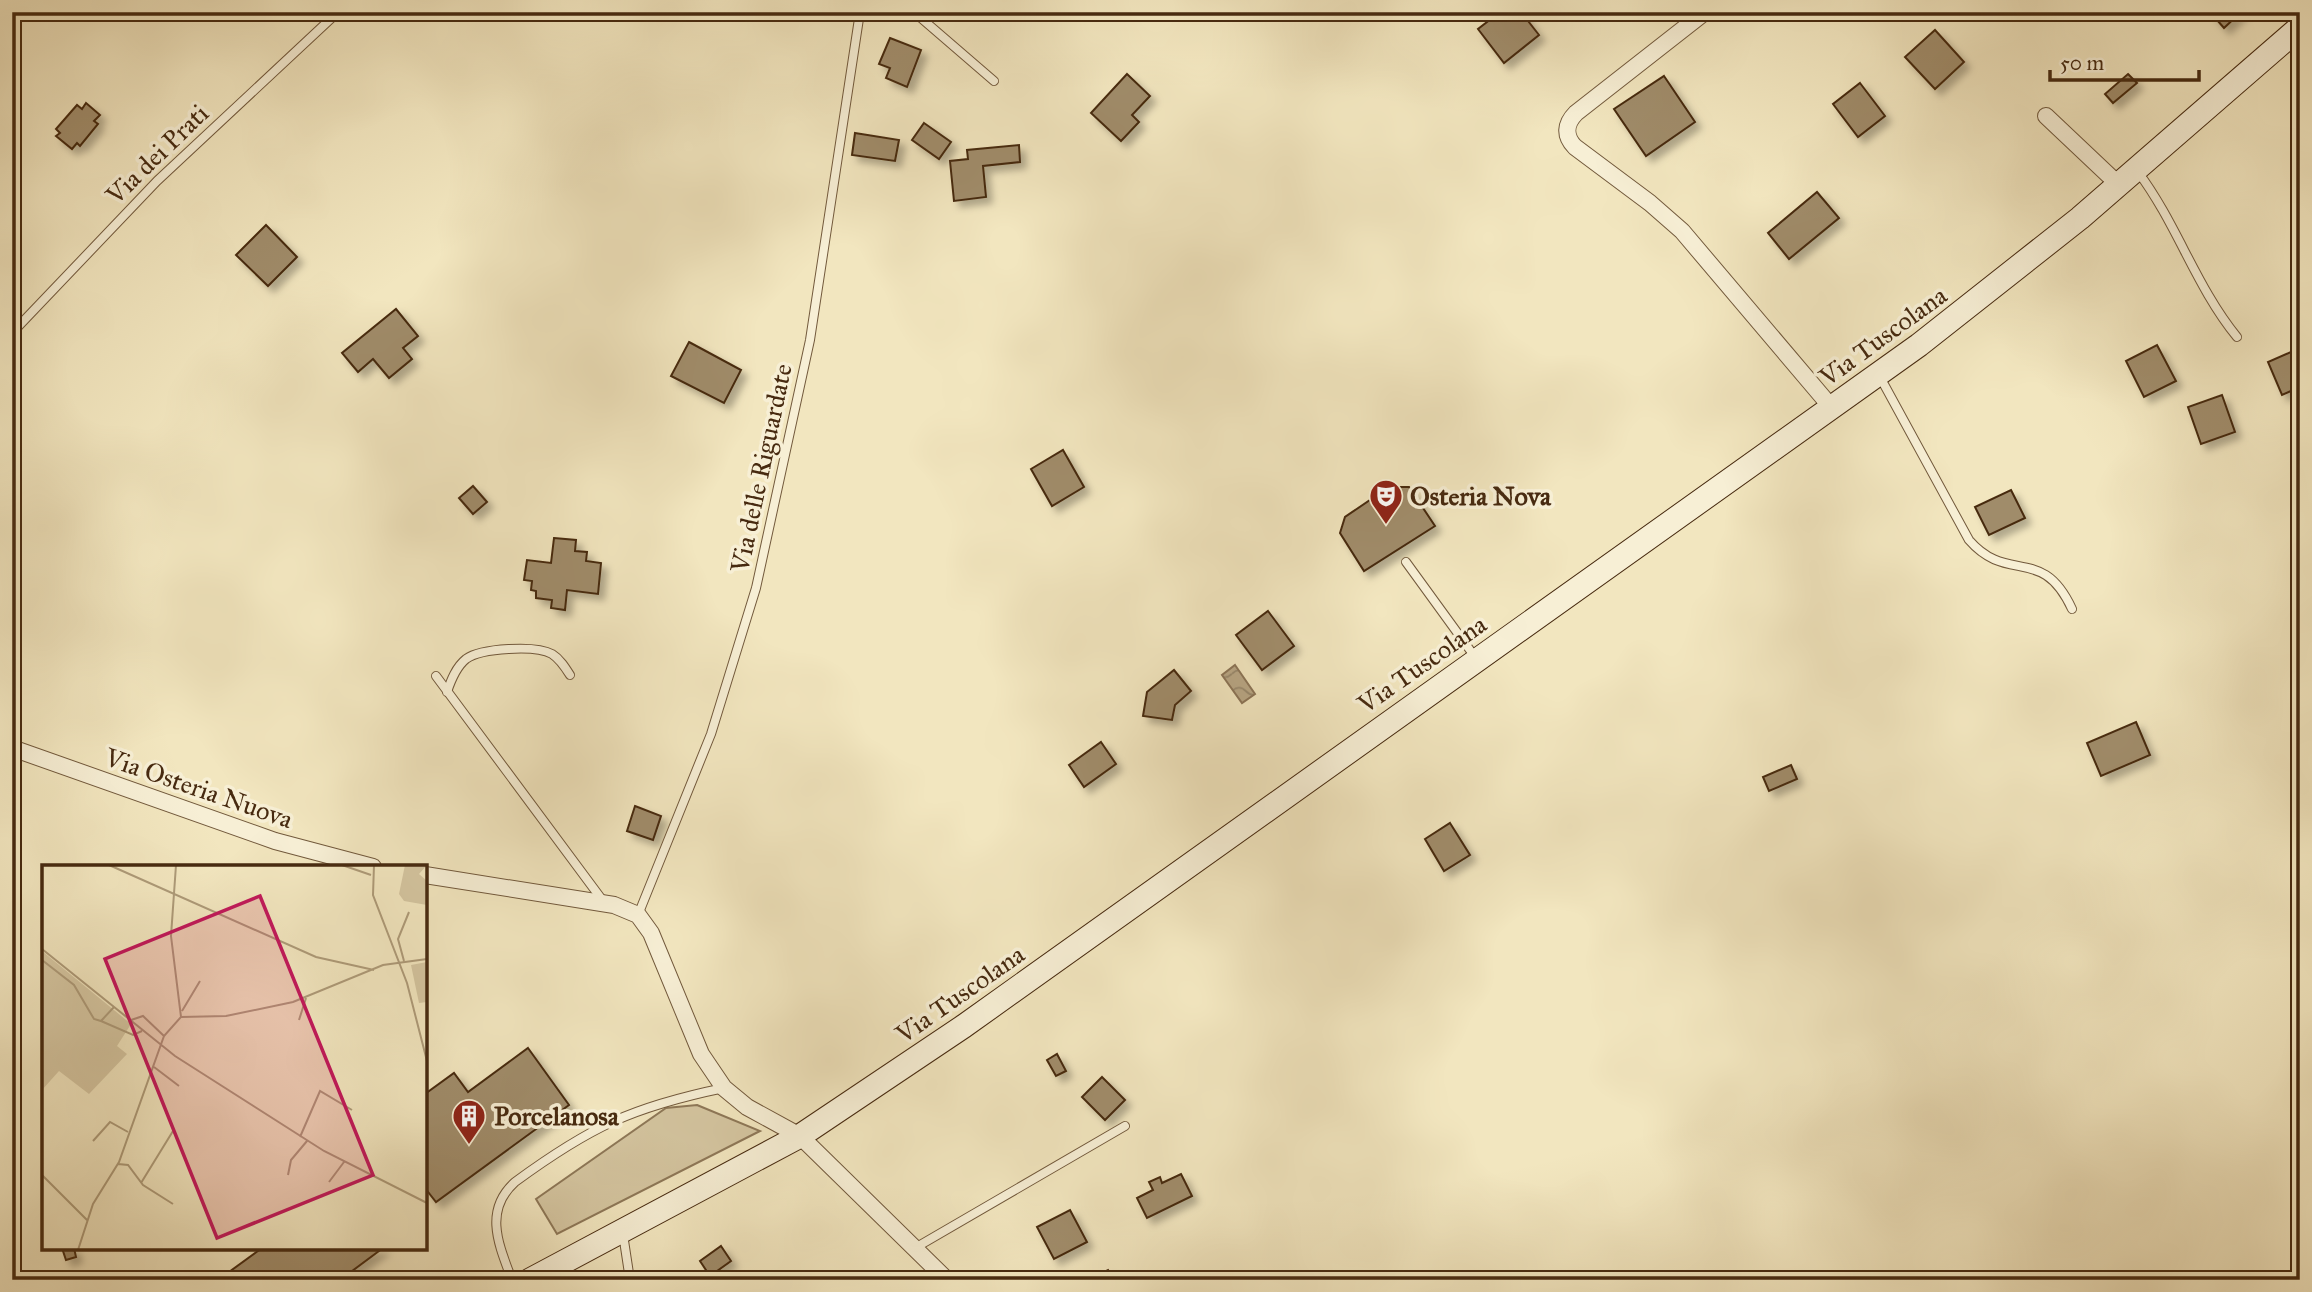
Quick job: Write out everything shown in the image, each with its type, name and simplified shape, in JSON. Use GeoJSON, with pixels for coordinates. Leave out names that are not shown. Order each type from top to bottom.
{"type":"FeatureCollection","features":[{"type":"Feature","properties":{"kind":"main road","name":"Via Tuscolana"},"geometry":{"type":"LineString","coordinates":[[530,1280],[800,1136],[964,1026],[1832,408],[2013,274],[2300,27]]}},
{"type":"Feature","properties":{"kind":"street"},"geometry":{"type":"LineString","coordinates":[[1705,12],[1576,113],[1567,126],[1567,135],[1575,147],[1650,203],[1682,231],[1832,408]]}},
{"type":"Feature","properties":{"kind":"street"},"geometry":{"type":"LineString","coordinates":[[2046,116],[2127,178]]}},
{"type":"Feature","properties":{"kind":"street","name":"Via Osteria Nuova"},"geometry":{"type":"LineString","coordinates":[[12,748],[275,841],[365,865]]}},
{"type":"Feature","properties":{"kind":"street"},"geometry":{"type":"LineString","coordinates":[[427,875],[605,904],[638,915],[651,933],[701,1054],[724,1088],[747,1107],[800,1136],[947,1280]]}},
{"type":"Feature","properties":{"kind":"lane","name":"Via dei Prati"},"geometry":{"type":"LineString","coordinates":[[12,333],[157,181],[338,12]]}},
{"type":"Feature","properties":{"kind":"lane","name":"Via delle Riguardate"},"geometry":{"type":"LineString","coordinates":[[638,915],[711,734],[756,588],[810,340],[860,12]]}},
{"type":"Feature","properties":{"kind":"lane"},"geometry":{"type":"LineString","coordinates":[[914,12],[994,81]]}},
{"type":"Feature","properties":{"kind":"lane"},"geometry":{"type":"LineString","coordinates":[[2127,178],[2168,217],[2211,303],[2237,337]]}},
{"type":"Feature","properties":{"kind":"lane"},"geometry":{"type":"LineString","coordinates":[[1878,374],[1969,540],[1985,556],[1997,562],[2048,574],[2061,586],[2073,609]]}},
{"type":"Feature","properties":{"kind":"lane"},"geometry":{"type":"LineString","coordinates":[[1406,562],[1477,660]]}},
{"type":"Feature","properties":{"kind":"lane"},"geometry":{"type":"LineString","coordinates":[[447,692],[452,678],[466,659],[491,652],[543,650],[553,654],[570,674]]}},
{"type":"Feature","properties":{"kind":"lane"},"geometry":{"type":"LineString","coordinates":[[436,676],[605,904]]}},
{"type":"Feature","properties":{"kind":"lane"},"geometry":{"type":"LineString","coordinates":[[512,1280],[495,1227],[496,1212],[507,1189],[545,1160],[614,1118],[660,1101],[724,1088]]}},
{"type":"Feature","properties":{"kind":"lane"},"geometry":{"type":"LineString","coordinates":[[915,1248],[1125,1126]]}},
{"type":"Feature","properties":{"kind":"lane"},"geometry":{"type":"LineString","coordinates":[[622,1231],[630,1280]]}},
{"type":"Feature","properties":{"kind":"shaded area"},"geometry":{"type":"Polygon","coordinates":[[[697,1105],[760,1131],[557,1234],[536,1199],[666,1108],[697,1105]]]}},
{"type":"Feature","properties":{"kind":"water"},"geometry":{"type":"Polygon","coordinates":[[[1235,665],[1255,694],[1242,703],[1222,675],[1235,665]]]}},
{"type":"Feature","properties":{"kind":"building"},"geometry":{"type":"Polygon","coordinates":[[[1500,12],[1521,12],[1539,35],[1504,63],[1478,29],[1500,12]]]}},
{"type":"Feature","properties":{"kind":"building"},"geometry":{"type":"Polygon","coordinates":[[[2210,12],[2241,12],[2224,28],[2210,12]]]}},
{"type":"Feature","properties":{"kind":"building"},"geometry":{"type":"Polygon","coordinates":[[[1935,30],[1964,62],[1935,89],[1905,57],[1935,30]]]}},
{"type":"Feature","properties":{"kind":"building"},"geometry":{"type":"Polygon","coordinates":[[[890,38],[921,50],[907,87],[886,78],[890,68],[879,64],[890,38]]]}},
{"type":"Feature","properties":{"kind":"building"},"geometry":{"type":"Polygon","coordinates":[[[1127,74],[1150,96],[1132,115],[1139,122],[1121,141],[1091,113],[1127,74]]]}},
{"type":"Feature","properties":{"kind":"building"},"geometry":{"type":"Polygon","coordinates":[[[2128,74],[2137,83],[2113,103],[2105,94],[2128,74]]]}},
{"type":"Feature","properties":{"kind":"building"},"geometry":{"type":"Polygon","coordinates":[[[1664,76],[1695,122],[1646,156],[1614,109],[1664,76]]]}},
{"type":"Feature","properties":{"kind":"building"},"geometry":{"type":"Polygon","coordinates":[[[1860,83],[1885,116],[1858,137],[1833,104],[1860,83]]]}},
{"type":"Feature","properties":{"kind":"building"},"geometry":{"type":"Polygon","coordinates":[[[86,103],[100,115],[94,121],[98,124],[80,146],[77,143],[72,149],[56,136],[60,133],[56,129],[77,105],[82,109],[86,103]]]}},
{"type":"Feature","properties":{"kind":"building"},"geometry":{"type":"Polygon","coordinates":[[[924,123],[951,142],[939,159],[912,140],[924,123]]]}},
{"type":"Feature","properties":{"kind":"building"},"geometry":{"type":"Polygon","coordinates":[[[855,133],[899,140],[895,161],[852,155],[855,133]]]}},
{"type":"Feature","properties":{"kind":"building"},"geometry":{"type":"Polygon","coordinates":[[[1019,145],[1020,162],[983,166],[986,197],[954,201],[950,161],[968,159],[967,150],[1019,145]]]}},
{"type":"Feature","properties":{"kind":"building"},"geometry":{"type":"Polygon","coordinates":[[[1817,192],[1839,218],[1789,259],[1768,233],[1817,192]]]}},
{"type":"Feature","properties":{"kind":"building"},"geometry":{"type":"Polygon","coordinates":[[[266,225],[297,257],[268,286],[236,255],[266,225]]]}},
{"type":"Feature","properties":{"kind":"building"},"geometry":{"type":"Polygon","coordinates":[[[396,309],[418,336],[403,348],[412,359],[389,378],[373,359],[358,372],[342,353],[396,309]]]}},
{"type":"Feature","properties":{"kind":"building"},"geometry":{"type":"Polygon","coordinates":[[[689,342],[741,370],[724,403],[671,376],[689,342]]]}},
{"type":"Feature","properties":{"kind":"building"},"geometry":{"type":"Polygon","coordinates":[[[2157,345],[2176,381],[2144,397],[2126,361],[2157,345]]]}},
{"type":"Feature","properties":{"kind":"building"},"geometry":{"type":"Polygon","coordinates":[[[2300,348],[2300,387],[2282,395],[2268,362],[2300,348]]]}},
{"type":"Feature","properties":{"kind":"building"},"geometry":{"type":"Polygon","coordinates":[[[2222,395],[2235,432],[2201,444],[2188,407],[2222,395]]]}},
{"type":"Feature","properties":{"kind":"building"},"geometry":{"type":"Polygon","coordinates":[[[1063,450],[1084,487],[1052,506],[1031,469],[1063,450]]]}},
{"type":"Feature","properties":{"kind":"building"},"geometry":{"type":"Polygon","coordinates":[[[473,486],[487,502],[473,514],[459,498],[473,486]]]}},
{"type":"Feature","properties":{"kind":"building"},"geometry":{"type":"Polygon","coordinates":[[[1389,487],[1409,487],[1435,526],[1364,571],[1340,533],[1345,517],[1389,487]]]}},
{"type":"Feature","properties":{"kind":"building"},"geometry":{"type":"Polygon","coordinates":[[[2011,490],[2025,518],[1989,535],[1975,507],[2011,490]]]}},
{"type":"Feature","properties":{"kind":"building"},"geometry":{"type":"Polygon","coordinates":[[[554,538],[576,540],[575,551],[587,552],[586,561],[601,563],[598,594],[567,590],[565,610],[551,608],[552,600],[536,598],[536,591],[531,590],[532,581],[524,580],[527,560],[551,563],[554,538]]]}},
{"type":"Feature","properties":{"kind":"building"},"geometry":{"type":"Polygon","coordinates":[[[1268,611],[1294,646],[1262,670],[1236,635],[1268,611]]]}},
{"type":"Feature","properties":{"kind":"building"},"geometry":{"type":"Polygon","coordinates":[[[1174,670],[1191,691],[1175,705],[1172,720],[1143,716],[1147,692],[1174,670]]]}},
{"type":"Feature","properties":{"kind":"building"},"geometry":{"type":"Polygon","coordinates":[[[2136,722],[2150,755],[2101,776],[2087,743],[2136,722]]]}},
{"type":"Feature","properties":{"kind":"building"},"geometry":{"type":"Polygon","coordinates":[[[1101,742],[1116,764],[1084,787],[1069,765],[1101,742]]]}},
{"type":"Feature","properties":{"kind":"building"},"geometry":{"type":"Polygon","coordinates":[[[1791,765],[1797,779],[1769,791],[1763,777],[1791,765]]]}},
{"type":"Feature","properties":{"kind":"building"},"geometry":{"type":"Polygon","coordinates":[[[635,806],[661,816],[653,840],[627,831],[635,806]]]}},
{"type":"Feature","properties":{"kind":"building"},"geometry":{"type":"Polygon","coordinates":[[[1450,823],[1470,855],[1444,871],[1425,839],[1450,823]]]}},
{"type":"Feature","properties":{"kind":"building","name":"Porcelanosa"},"geometry":{"type":"Polygon","coordinates":[[[528,1048],[569,1105],[436,1202],[427,1191],[427,1093],[454,1073],[468,1092],[528,1048]]]}},
{"type":"Feature","properties":{"kind":"building"},"geometry":{"type":"Polygon","coordinates":[[[1057,1054],[1066,1071],[1056,1076],[1047,1060],[1057,1054]]]}},
{"type":"Feature","properties":{"kind":"building"},"geometry":{"type":"Polygon","coordinates":[[[1102,1077],[1125,1100],[1105,1120],[1082,1097],[1102,1077]]]}},
{"type":"Feature","properties":{"kind":"building"},"geometry":{"type":"Polygon","coordinates":[[[1181,1174],[1192,1196],[1147,1218],[1137,1198],[1153,1190],[1149,1182],[1160,1177],[1162,1183],[1181,1174]]]}},
{"type":"Feature","properties":{"kind":"building"},"geometry":{"type":"Polygon","coordinates":[[[1070,1210],[1087,1242],[1054,1259],[1037,1227],[1070,1210]]]}},
{"type":"Feature","properties":{"kind":"building"},"geometry":{"type":"Polygon","coordinates":[[[721,1246],[731,1261],[710,1276],[700,1261],[721,1246]]]}},
{"type":"Feature","properties":{"kind":"building"},"geometry":{"type":"Polygon","coordinates":[[[63,1250],[74,1250],[76,1257],[66,1260],[63,1250]]]}},
{"type":"Feature","properties":{"kind":"building"},"geometry":{"type":"Polygon","coordinates":[[[259,1250],[380,1250],[340,1280],[218,1280],[259,1250]]]}},
{"type":"Feature","properties":{"kind":"building"},"geometry":{"type":"Polygon","coordinates":[[[1108,1270],[1113,1280],[1088,1280],[1108,1270]]]}},
{"type":"Feature","properties":{"kind":"place","name":"Osteria Nova"},"geometry":{"type":"Point","coordinates":[1386,526]}},
{"type":"Feature","properties":{"kind":"place","name":"Porcelanosa"},"geometry":{"type":"Point","coordinates":[469,1146]}}]}
